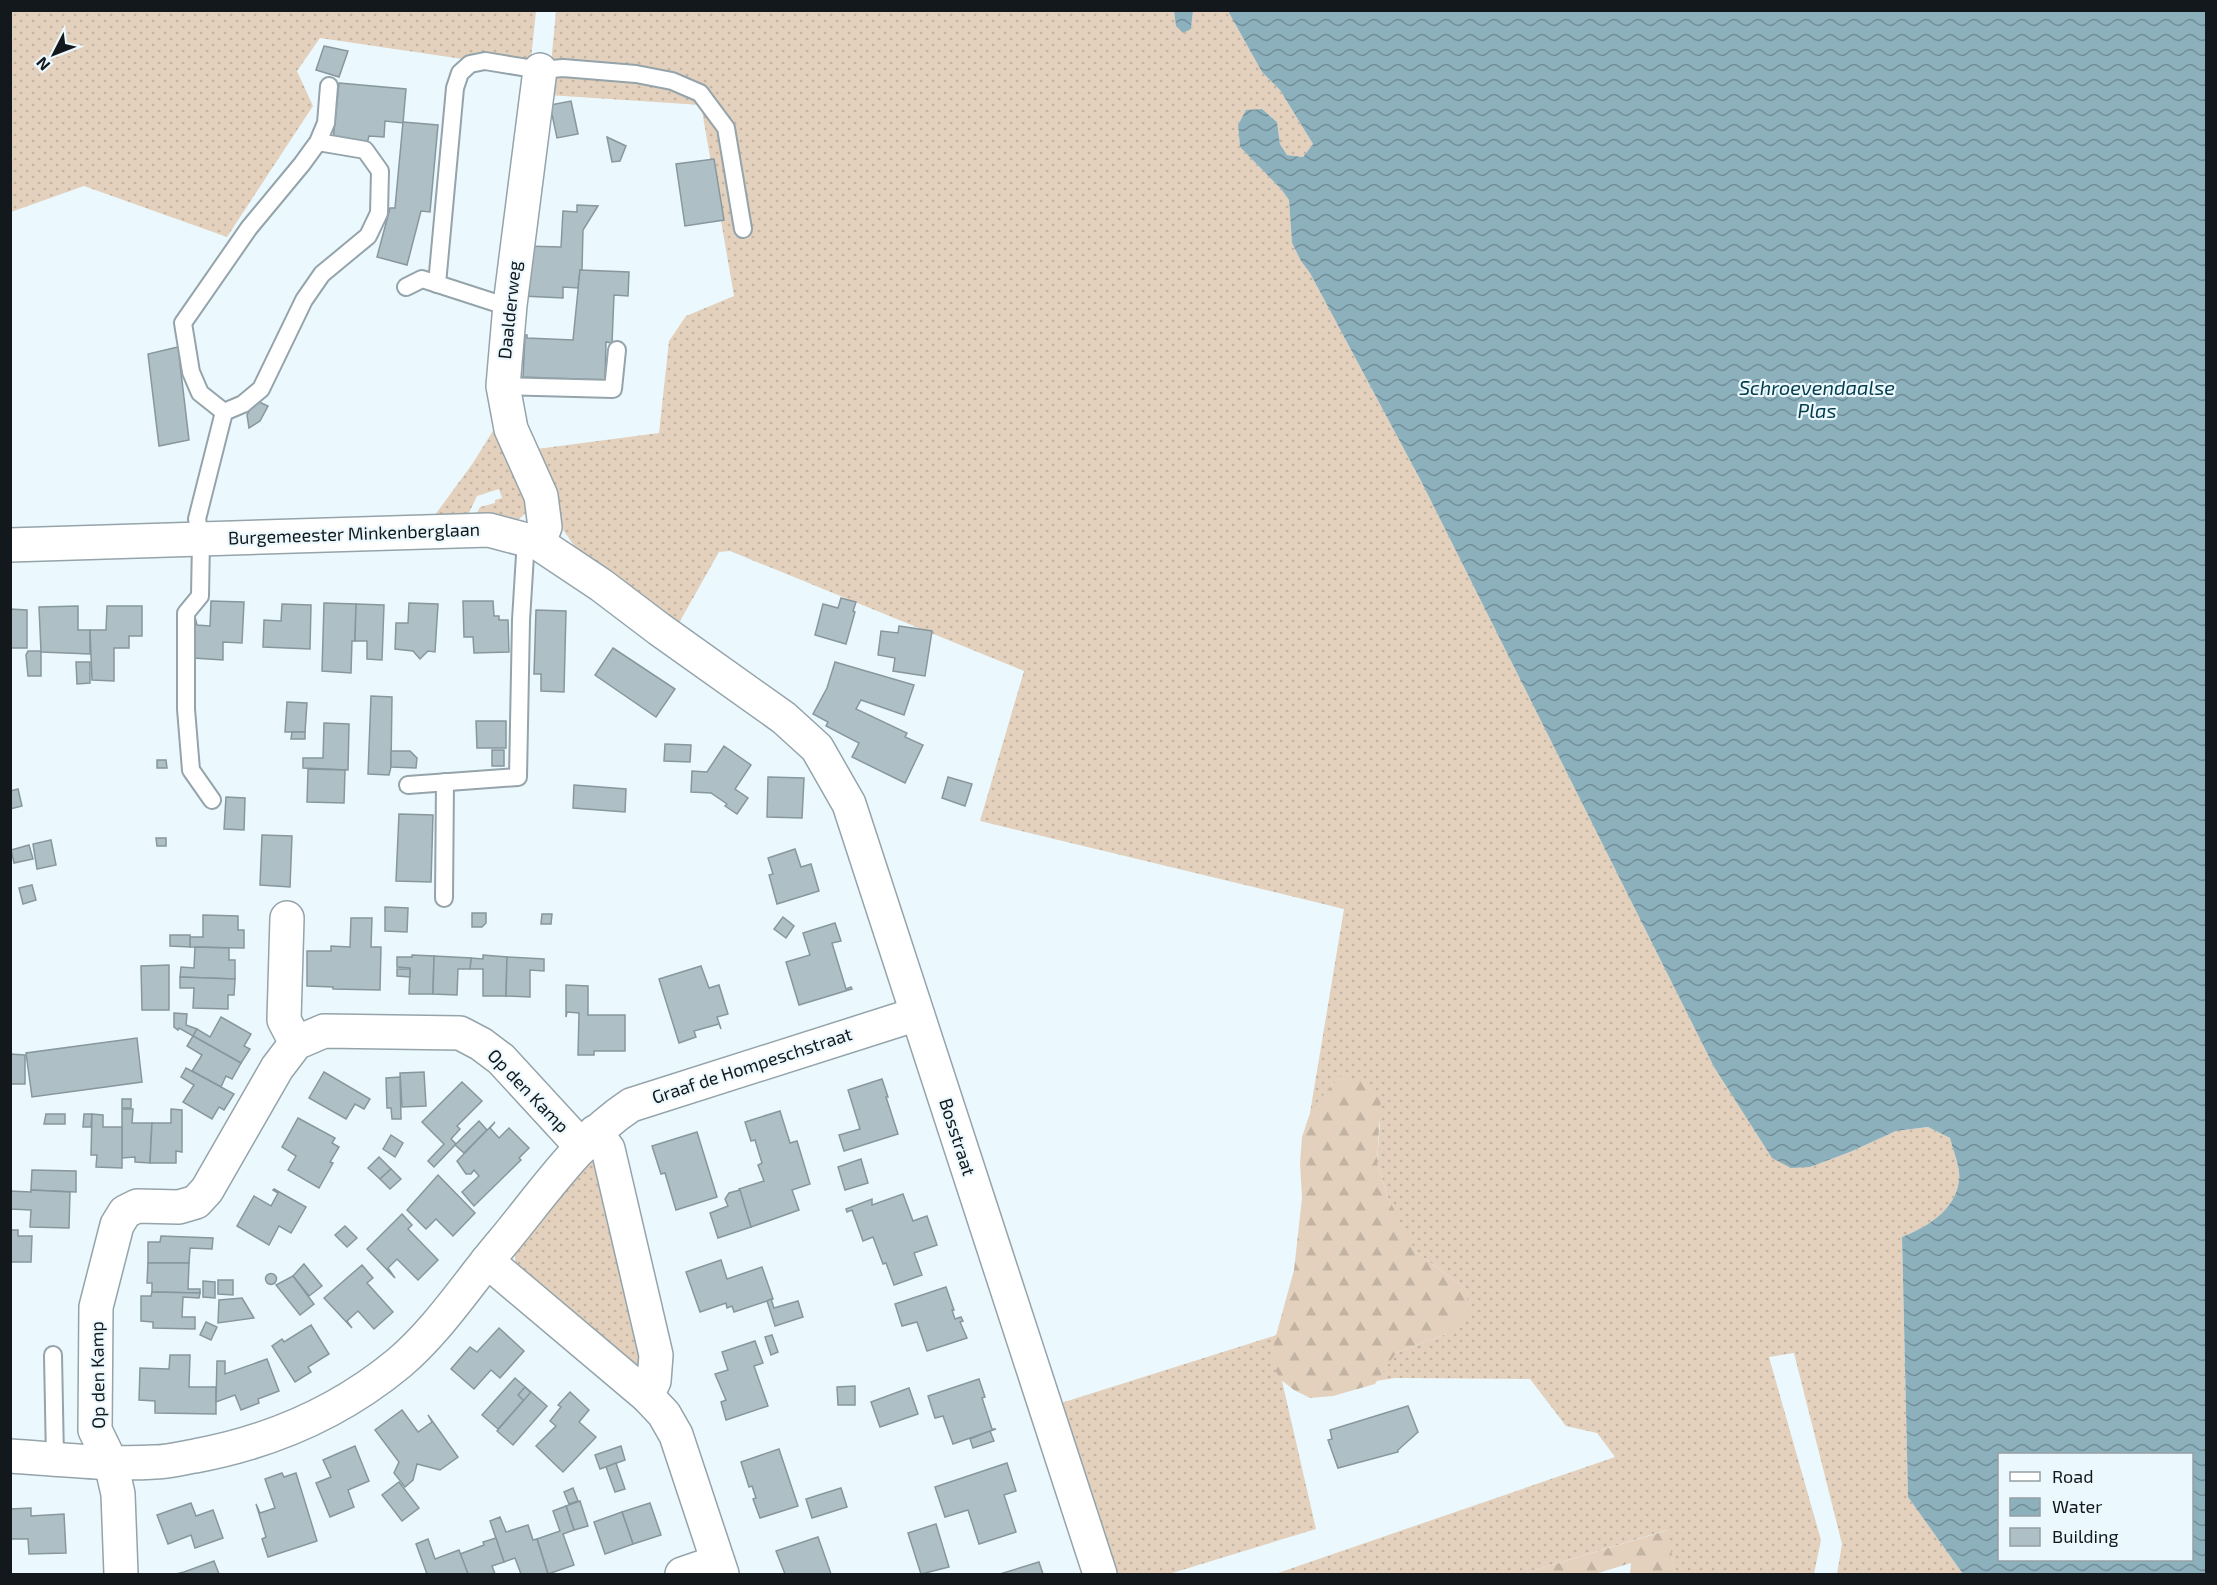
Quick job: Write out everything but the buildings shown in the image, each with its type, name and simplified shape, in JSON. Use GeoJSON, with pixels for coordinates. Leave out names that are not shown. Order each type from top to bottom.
{"type":"FeatureCollection","features":[{"type":"Feature","properties":{"kind":"street","name":"Daalderweg"},"geometry":{"type":"LineString","coordinates":[[532,541],[545,527],[540,496],[511,429],[503,386],[510,305],[540,70]]}},
{"type":"Feature","properties":{"kind":"street","name":"Burgemeester Minkenberglaan"},"geometry":{"type":"LineString","coordinates":[[10,545],[489,530],[532,541],[601,585],[784,718]]}},
{"type":"Feature","properties":{"kind":"street","name":"Bosstraat"},"geometry":{"type":"LineString","coordinates":[[784,718],[817,748],[849,804],[1100,1575]]}},
{"type":"Feature","properties":{"kind":"street"},"geometry":{"type":"LineString","coordinates":[[287,918],[284,1020],[296,1043]]}},
{"type":"Feature","properties":{"kind":"street","name":"Graaf de Hompeschstraat"},"geometry":{"type":"LineString","coordinates":[[487,1261],[589,1139],[631,1105],[917,1014]]}},
{"type":"Feature","properties":{"kind":"street","name":"Op den Kamp"},"geometry":{"type":"LineString","coordinates":[[111,1463],[95,1430],[96,1307],[117,1225],[125,1212],[137,1206],[179,1207],[196,1202],[207,1190],[277,1068],[296,1043],[324,1031],[460,1033],[481,1044],[501,1059],[589,1139]]}},
{"type":"Feature","properties":{"kind":"street"},"geometry":{"type":"LineString","coordinates":[[589,1139],[608,1149],[657,1355],[654,1381],[647,1396]]}},
{"type":"Feature","properties":{"kind":"street"},"geometry":{"type":"LineString","coordinates":[[10,1456],[111,1463],[158,1462],[217,1452],[264,1440],[314,1419],[360,1392],[400,1362],[440,1321],[487,1261],[647,1396],[664,1414],[676,1435],[720,1568],[682,1575]]}},
{"type":"Feature","properties":{"kind":"street"},"geometry":{"type":"LineString","coordinates":[[111,1463],[118,1494],[121,1575]]}},
{"type":"Feature","properties":{"kind":"lane"},"geometry":{"type":"LineString","coordinates":[[437,284],[455,88],[460,73],[471,64],[485,61],[540,70],[563,68],[636,74],[672,81],[700,93],[726,128],[743,229]]}},
{"type":"Feature","properties":{"kind":"lane"},"geometry":{"type":"LineString","coordinates":[[224,411],[200,393],[191,372],[183,323],[249,228],[318,142],[326,123],[330,86]]}},
{"type":"Feature","properties":{"kind":"lane"},"geometry":{"type":"LineString","coordinates":[[224,411],[243,404],[261,389],[304,300],[322,274],[368,236],[379,213],[380,171],[365,150],[318,142]]}},
{"type":"Feature","properties":{"kind":"lane"},"geometry":{"type":"LineString","coordinates":[[406,286],[422,279],[493,302],[510,305]]}},
{"type":"Feature","properties":{"kind":"lane"},"geometry":{"type":"LineString","coordinates":[[503,386],[612,389],[617,350]]}},
{"type":"Feature","properties":{"kind":"lane"},"geometry":{"type":"LineString","coordinates":[[212,800],[191,770],[186,709],[186,614],[200,596],[201,540],[197,519],[224,411]]}},
{"type":"Feature","properties":{"kind":"lane"},"geometry":{"type":"LineString","coordinates":[[408,785],[518,777],[521,620],[532,541]]}},
{"type":"Feature","properties":{"kind":"lane"},"geometry":{"type":"LineString","coordinates":[[444,898],[445,782]]}},
{"type":"Feature","properties":{"kind":"lane"},"geometry":{"type":"LineString","coordinates":[[53,1355],[55,1459]]}},
{"type":"Feature","properties":{"kind":"green space"},"geometry":{"type":"Polygon","coordinates":[[[1174,10],[1176,26],[1191,29],[1193,11],[1228,11],[1262,72],[1280,90],[1313,144],[1303,157],[1287,155],[1280,144],[1277,122],[1262,109],[1246,111],[1238,125],[1240,147],[1289,200],[1292,243],[1301,261],[1310,273],[1421,481],[1714,1067],[1772,1158],[1810,1167],[1896,1131],[1928,1127],[1950,1138],[1958,1165],[1957,1191],[1939,1216],[1902,1237],[1908,1497],[1963,1574],[1837,1574],[1842,1544],[1794,1353],[1769,1357],[1821,1540],[1814,1574],[1675,1574],[1667,1530],[1522,1574],[1275,1574],[1615,1457],[1597,1433],[1566,1426],[1530,1379],[1395,1378],[1376,1381],[1396,1353],[1446,1334],[1466,1289],[1416,1252],[1399,1224],[1377,1162],[1380,1123],[1342,1076],[1310,1113],[1344,909],[980,821],[1024,671],[730,551],[719,552],[679,623],[575,547],[559,524],[529,450],[659,433],[669,341],[686,316],[734,296],[701,105],[548,95],[556,11],[1174,10]]]}},
{"type":"Feature","properties":{"kind":"green space"},"geometry":{"type":"Polygon","coordinates":[[[11,11],[536,11],[530,69],[320,38],[297,71],[313,106],[227,237],[84,186],[11,212],[11,11]]]}},
{"type":"Feature","properties":{"kind":"green space"},"geometry":{"type":"Polygon","coordinates":[[[499,421],[532,499],[528,509],[517,520],[502,521],[475,517],[480,507],[495,503],[495,500],[502,498],[499,489],[477,496],[467,517],[432,519],[473,463],[499,421]]]}},
{"type":"Feature","properties":{"kind":"green space"},"geometry":{"type":"Polygon","coordinates":[[[1342,1076],[1369,1083],[1381,1096],[1377,1162],[1388,1198],[1416,1252],[1466,1289],[1469,1311],[1446,1334],[1396,1353],[1375,1384],[1333,1396],[1310,1398],[1294,1390],[1280,1379],[1274,1367],[1272,1350],[1294,1270],[1302,1198],[1300,1163],[1302,1137],[1311,1110],[1342,1076]]]}},
{"type":"Feature","properties":{"kind":"green space"},"geometry":{"type":"Polygon","coordinates":[[[592,1156],[605,1166],[649,1354],[639,1367],[627,1366],[515,1264],[515,1254],[520,1242],[592,1156]]]}},
{"type":"Feature","properties":{"kind":"green space"},"geometry":{"type":"Polygon","coordinates":[[[1277,1335],[1272,1350],[1282,1381],[1316,1529],[1169,1574],[1118,1574],[1061,1403],[1277,1335]]]}},
{"type":"Feature","properties":{"kind":"green space"},"geometry":{"type":"Polygon","coordinates":[[[1668,1530],[1675,1574],[1630,1574],[1631,1563],[1595,1574],[1522,1574],[1668,1530]]]}},
{"type":"Feature","properties":{"kind":"water"},"geometry":{"type":"Polygon","coordinates":[[[1174,11],[1193,11],[1191,29],[1183,33],[1176,26],[1174,11]]]}},
{"type":"Feature","properties":{"kind":"water","name":"Schroevendaalse Plas"},"geometry":{"type":"Polygon","coordinates":[[[1228,11],[2206,11],[2206,1574],[1963,1574],[1908,1497],[1902,1237],[1939,1216],[1957,1191],[1958,1165],[1950,1138],[1928,1127],[1896,1131],[1810,1167],[1791,1168],[1772,1158],[1714,1067],[1421,481],[1310,273],[1301,261],[1292,243],[1289,200],[1240,147],[1238,125],[1246,110],[1262,109],[1277,122],[1280,144],[1287,155],[1303,157],[1313,144],[1280,90],[1262,72],[1228,11]]]}}]}
